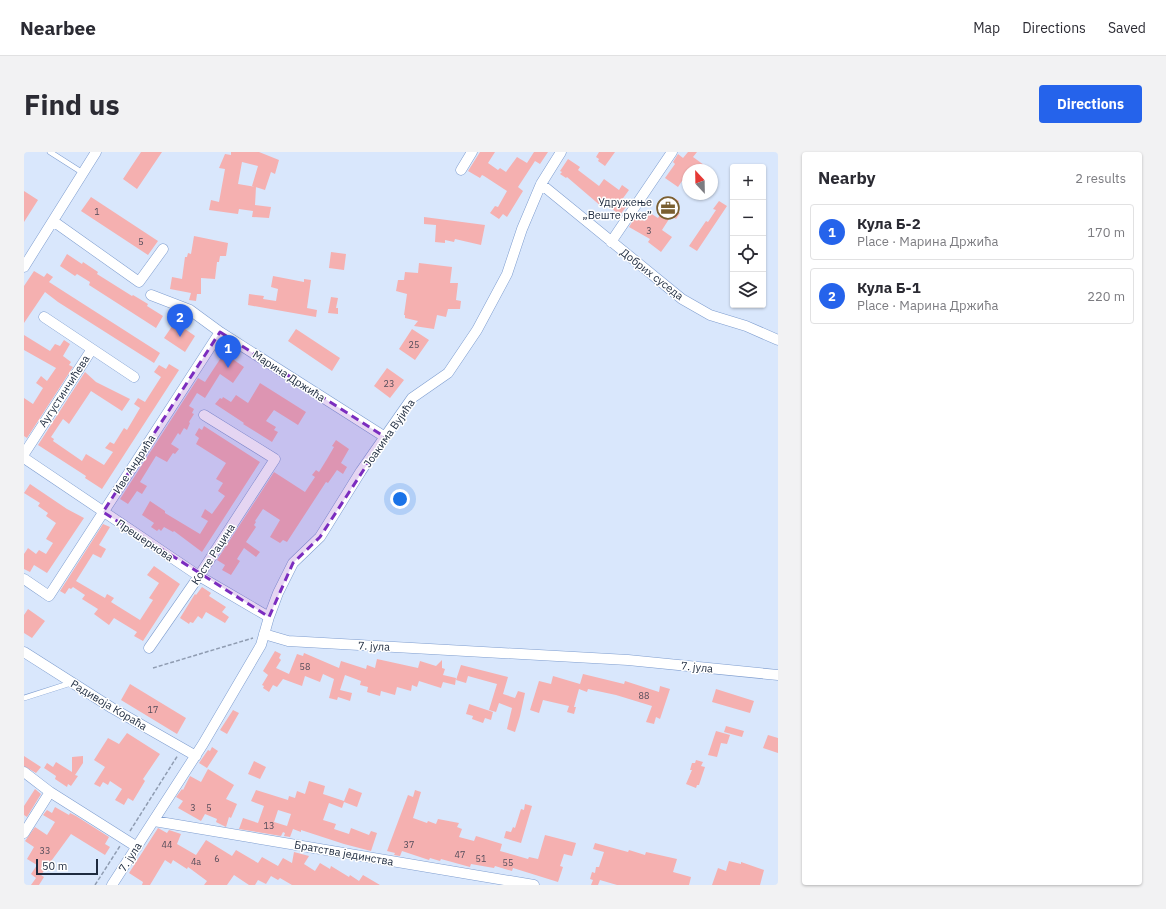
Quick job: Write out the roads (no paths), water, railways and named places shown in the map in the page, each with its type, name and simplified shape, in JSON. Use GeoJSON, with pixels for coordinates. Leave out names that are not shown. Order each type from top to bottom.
{"type":"FeatureCollection","features":[{"type":"Feature","properties":{"kind":"street"},"geometry":{"type":"LineString","coordinates":[[24,267],[96,152]]}},
{"type":"Feature","properties":{"kind":"street"},"geometry":{"type":"LineString","coordinates":[[461,170],[472,152]]}},
{"type":"Feature","properties":{"kind":"street","name":"Јоакима Вујића"},"geometry":{"type":"LineString","coordinates":[[264,634],[269,617],[284,580],[294,563],[320,537],[412,398],[448,373],[477,330],[507,274],[522,229],[541,184],[561,152]]}},
{"type":"Feature","properties":{"kind":"street"},"geometry":{"type":"LineString","coordinates":[[611,242],[672,152]]}},
{"type":"Feature","properties":{"kind":"street","name":"Добрих суседа"},"geometry":{"type":"LineString","coordinates":[[541,184],[611,242],[657,277],[682,299],[710,315],[746,326],[778,340]]}},
{"type":"Feature","properties":{"kind":"street"},"geometry":{"type":"LineString","coordinates":[[53,222],[139,282],[163,249]]}},
{"type":"Feature","properties":{"kind":"street","name":"Марина Држића"},"geometry":{"type":"LineString","coordinates":[[151,295],[190,310],[220,332],[385,437]]}},
{"type":"Feature","properties":{"kind":"street"},"geometry":{"type":"LineString","coordinates":[[44,317],[134,377]]}},
{"type":"Feature","properties":{"kind":"street","name":"Иве Андрића"},"geometry":{"type":"LineString","coordinates":[[24,579],[49,596],[220,332]]}},
{"type":"Feature","properties":{"kind":"street","name":"Аугустинчићева"},"geometry":{"type":"LineString","coordinates":[[24,454],[92,349]]}},
{"type":"Feature","properties":{"kind":"street","name":"Косте Рацина"},"geometry":{"type":"LineString","coordinates":[[150,648],[275,459],[204,415]]}},
{"type":"Feature","properties":{"kind":"street","name":"Прешернова"},"geometry":{"type":"LineString","coordinates":[[24,458],[199,576],[269,617]]}},
{"type":"Feature","properties":{"kind":"street","name":"7. јула"},"geometry":{"type":"LineString","coordinates":[[112,885],[196,756],[261,645],[264,634],[288,641],[628,660],[778,675]]}},
{"type":"Feature","properties":{"kind":"street","name":"Радивоја Кораћа"},"geometry":{"type":"LineString","coordinates":[[24,652],[71,683],[196,756]]}},
{"type":"Feature","properties":{"kind":"street"},"geometry":{"type":"LineString","coordinates":[[24,772],[50,792],[137,847]]}},
{"type":"Feature","properties":{"kind":"street"},"geometry":{"type":"LineString","coordinates":[[24,833],[50,792]]}},
{"type":"Feature","properties":{"kind":"street","name":"Братства јединства"},"geometry":{"type":"LineString","coordinates":[[154,821],[534,885]]}},
{"type":"Feature","properties":{"kind":"lane"},"geometry":{"type":"LineString","coordinates":[[50,152],[83,173]]}},
{"type":"Feature","properties":{"kind":"lane"},"geometry":{"type":"LineString","coordinates":[[24,698],[71,683]]}},
{"type":"Feature","properties":{"kind":"place","name":"Удружење „Веште руке”"},"geometry":{"type":"Point","coordinates":[668,208]}},
{"type":"Feature","properties":{"kind":"place","name":"Кула Б-1"},"geometry":{"type":"Point","coordinates":[180,337]}},
{"type":"Feature","properties":{"kind":"place","name":"Кула Б-2"},"geometry":{"type":"Point","coordinates":[228,368]}}]}
